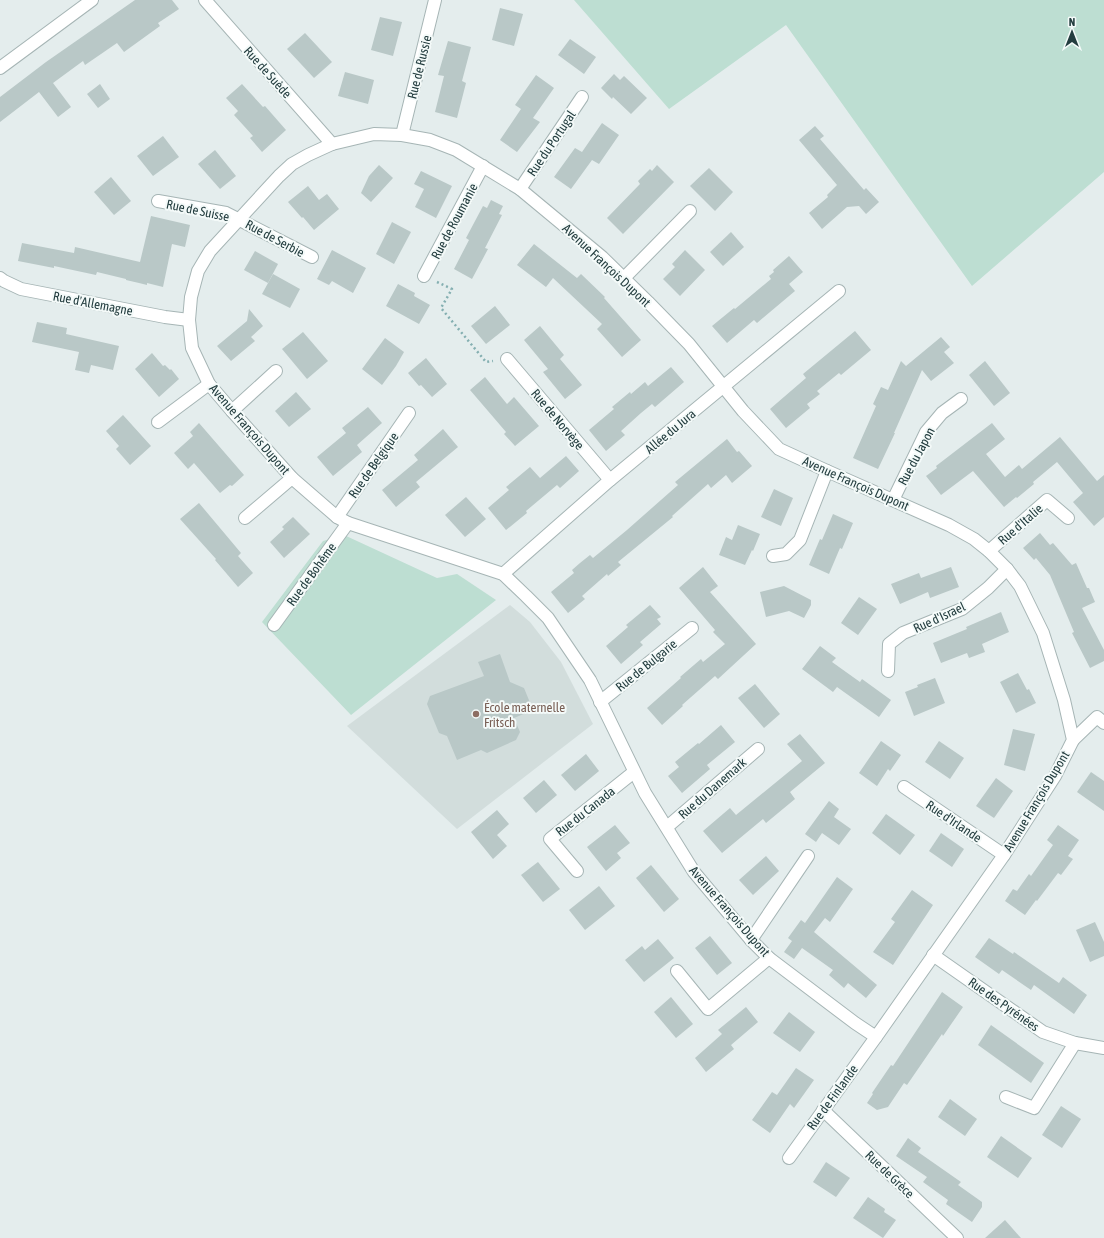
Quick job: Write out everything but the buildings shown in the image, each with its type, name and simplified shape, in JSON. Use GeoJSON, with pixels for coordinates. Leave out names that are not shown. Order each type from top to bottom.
{"type":"FeatureCollection","features":[{"type":"Feature","properties":{"kind":"street"},"geometry":{"type":"LineString","coordinates":[[0,68],[92,0]]}},
{"type":"Feature","properties":{"kind":"street","name":"Rue de Suède"},"geometry":{"type":"LineString","coordinates":[[204,0],[332,144]]}},
{"type":"Feature","properties":{"kind":"street","name":"Rue de Russie"},"geometry":{"type":"LineString","coordinates":[[402,135],[435,0]]}},
{"type":"Feature","properties":{"kind":"street","name":"Rue du Portugal"},"geometry":{"type":"LineString","coordinates":[[520,189],[582,97]]}},
{"type":"Feature","properties":{"kind":"street","name":"Avenue François Dupont"},"geometry":{"type":"LineString","coordinates":[[374,134],[402,135],[430,140],[456,150],[520,189],[602,257],[624,278],[689,344],[723,386],[779,449],[827,472],[950,526],[974,539],[990,551],[1020,586],[1043,633],[1064,700],[1073,740],[1055,776],[1004,854],[876,1037],[855,1023],[769,958],[751,940],[694,872],[634,772],[590,680],[548,618],[503,574],[348,523],[337,517],[292,478],[210,384],[192,348],[189,320],[191,297],[198,271],[210,251],[279,176],[292,164],[332,144],[374,134]]}},
{"type":"Feature","properties":{"kind":"street","name":"Rue de Roumanie"},"geometry":{"type":"LineString","coordinates":[[424,276],[483,166]]}},
{"type":"Feature","properties":{"kind":"street","name":"Rue de Suisse"},"geometry":{"type":"LineString","coordinates":[[158,201],[226,213],[238,219]]}},
{"type":"Feature","properties":{"kind":"street"},"geometry":{"type":"LineString","coordinates":[[624,278],[690,211]]}},
{"type":"Feature","properties":{"kind":"street","name":"Rue de Serbie"},"geometry":{"type":"LineString","coordinates":[[238,219],[312,257]]}},
{"type":"Feature","properties":{"kind":"street","name":"Rue d'Allemagne"},"geometry":{"type":"LineString","coordinates":[[0,278],[21,289],[165,317],[189,320]]}},
{"type":"Feature","properties":{"kind":"street","name":"Allée du Jura"},"geometry":{"type":"LineString","coordinates":[[503,574],[610,480],[839,291]]}},
{"type":"Feature","properties":{"kind":"street","name":"Rue de Norvège"},"geometry":{"type":"LineString","coordinates":[[507,359],[610,480]]}},
{"type":"Feature","properties":{"kind":"street"},"geometry":{"type":"LineString","coordinates":[[232,411],[276,370]]}},
{"type":"Feature","properties":{"kind":"street"},"geometry":{"type":"LineString","coordinates":[[158,422],[210,384]]}},
{"type":"Feature","properties":{"kind":"street","name":"Rue du Japon"},"geometry":{"type":"LineString","coordinates":[[893,500],[926,432],[942,413],[961,399]]}},
{"type":"Feature","properties":{"kind":"street","name":"Rue de Belgique"},"geometry":{"type":"LineString","coordinates":[[337,517],[409,413]]}},
{"type":"Feature","properties":{"kind":"street"},"geometry":{"type":"LineString","coordinates":[[773,556],[786,554],[800,540],[827,472]]}},
{"type":"Feature","properties":{"kind":"street"},"geometry":{"type":"LineString","coordinates":[[245,518],[292,478]]}},
{"type":"Feature","properties":{"kind":"street","name":"Rue d'Italie"},"geometry":{"type":"LineString","coordinates":[[990,551],[1047,500],[1068,518]]}},
{"type":"Feature","properties":{"kind":"street","name":"Rue de Bohême"},"geometry":{"type":"LineString","coordinates":[[274,625],[348,523]]}},
{"type":"Feature","properties":{"kind":"street","name":"Rue d'Israel"},"geometry":{"type":"LineString","coordinates":[[888,671],[889,644],[903,633],[962,609],[988,588],[1007,569]]}},
{"type":"Feature","properties":{"kind":"street","name":"Rue de Bulgarie"},"geometry":{"type":"LineString","coordinates":[[600,702],[692,628]]}},
{"type":"Feature","properties":{"kind":"street"},"geometry":{"type":"LineString","coordinates":[[1073,740],[1102,715]]}},
{"type":"Feature","properties":{"kind":"street","name":"Rue du Danemark"},"geometry":{"type":"LineString","coordinates":[[667,827],[758,749]]}},
{"type":"Feature","properties":{"kind":"street","name":"Rue du Canada"},"geometry":{"type":"LineString","coordinates":[[577,871],[550,839],[634,772]]}},
{"type":"Feature","properties":{"kind":"street","name":"Rue d'Irlande"},"geometry":{"type":"LineString","coordinates":[[904,787],[1004,854]]}},
{"type":"Feature","properties":{"kind":"street"},"geometry":{"type":"LineString","coordinates":[[751,940],[808,856]]}},
{"type":"Feature","properties":{"kind":"street","name":"Rue des Pyrénées"},"geometry":{"type":"LineString","coordinates":[[933,955],[1043,1032],[1075,1043],[1104,1048]]}},
{"type":"Feature","properties":{"kind":"street"},"geometry":{"type":"LineString","coordinates":[[677,972],[708,1009],[769,958]]}},
{"type":"Feature","properties":{"kind":"street","name":"Rue de Finlande"},"geometry":{"type":"LineString","coordinates":[[789,1158],[876,1037]]}},
{"type":"Feature","properties":{"kind":"street"},"geometry":{"type":"LineString","coordinates":[[1006,1097],[1034,1108],[1075,1043]]}},
{"type":"Feature","properties":{"kind":"street","name":"Rue de Grèce"},"geometry":{"type":"LineString","coordinates":[[823,1110],[957,1238]]}},
{"type":"Feature","properties":{"kind":"path"},"geometry":{"type":"LineString","coordinates":[[424,276],[452,289],[442,308],[486,362],[507,359]]}},
{"type":"Feature","properties":{"kind":"shaded area","name":"École maternelle Fritsch"},"geometry":{"type":"Polygon","coordinates":[[[510,605],[530,622],[561,662],[593,724],[457,829],[347,726],[510,605]]]}},
{"type":"Feature","properties":{"kind":"green space"},"geometry":{"type":"Polygon","coordinates":[[[574,0],[1104,0],[1104,172],[972,286],[786,25],[669,109],[574,0]]]}},
{"type":"Feature","properties":{"kind":"green space"},"geometry":{"type":"Polygon","coordinates":[[[344,535],[437,578],[457,574],[496,600],[351,715],[262,622],[323,541],[344,535]]]}},
{"type":"Feature","properties":{"kind":"place","name":"École maternelle Fritsch"},"geometry":{"type":"Point","coordinates":[476,714]}}]}
